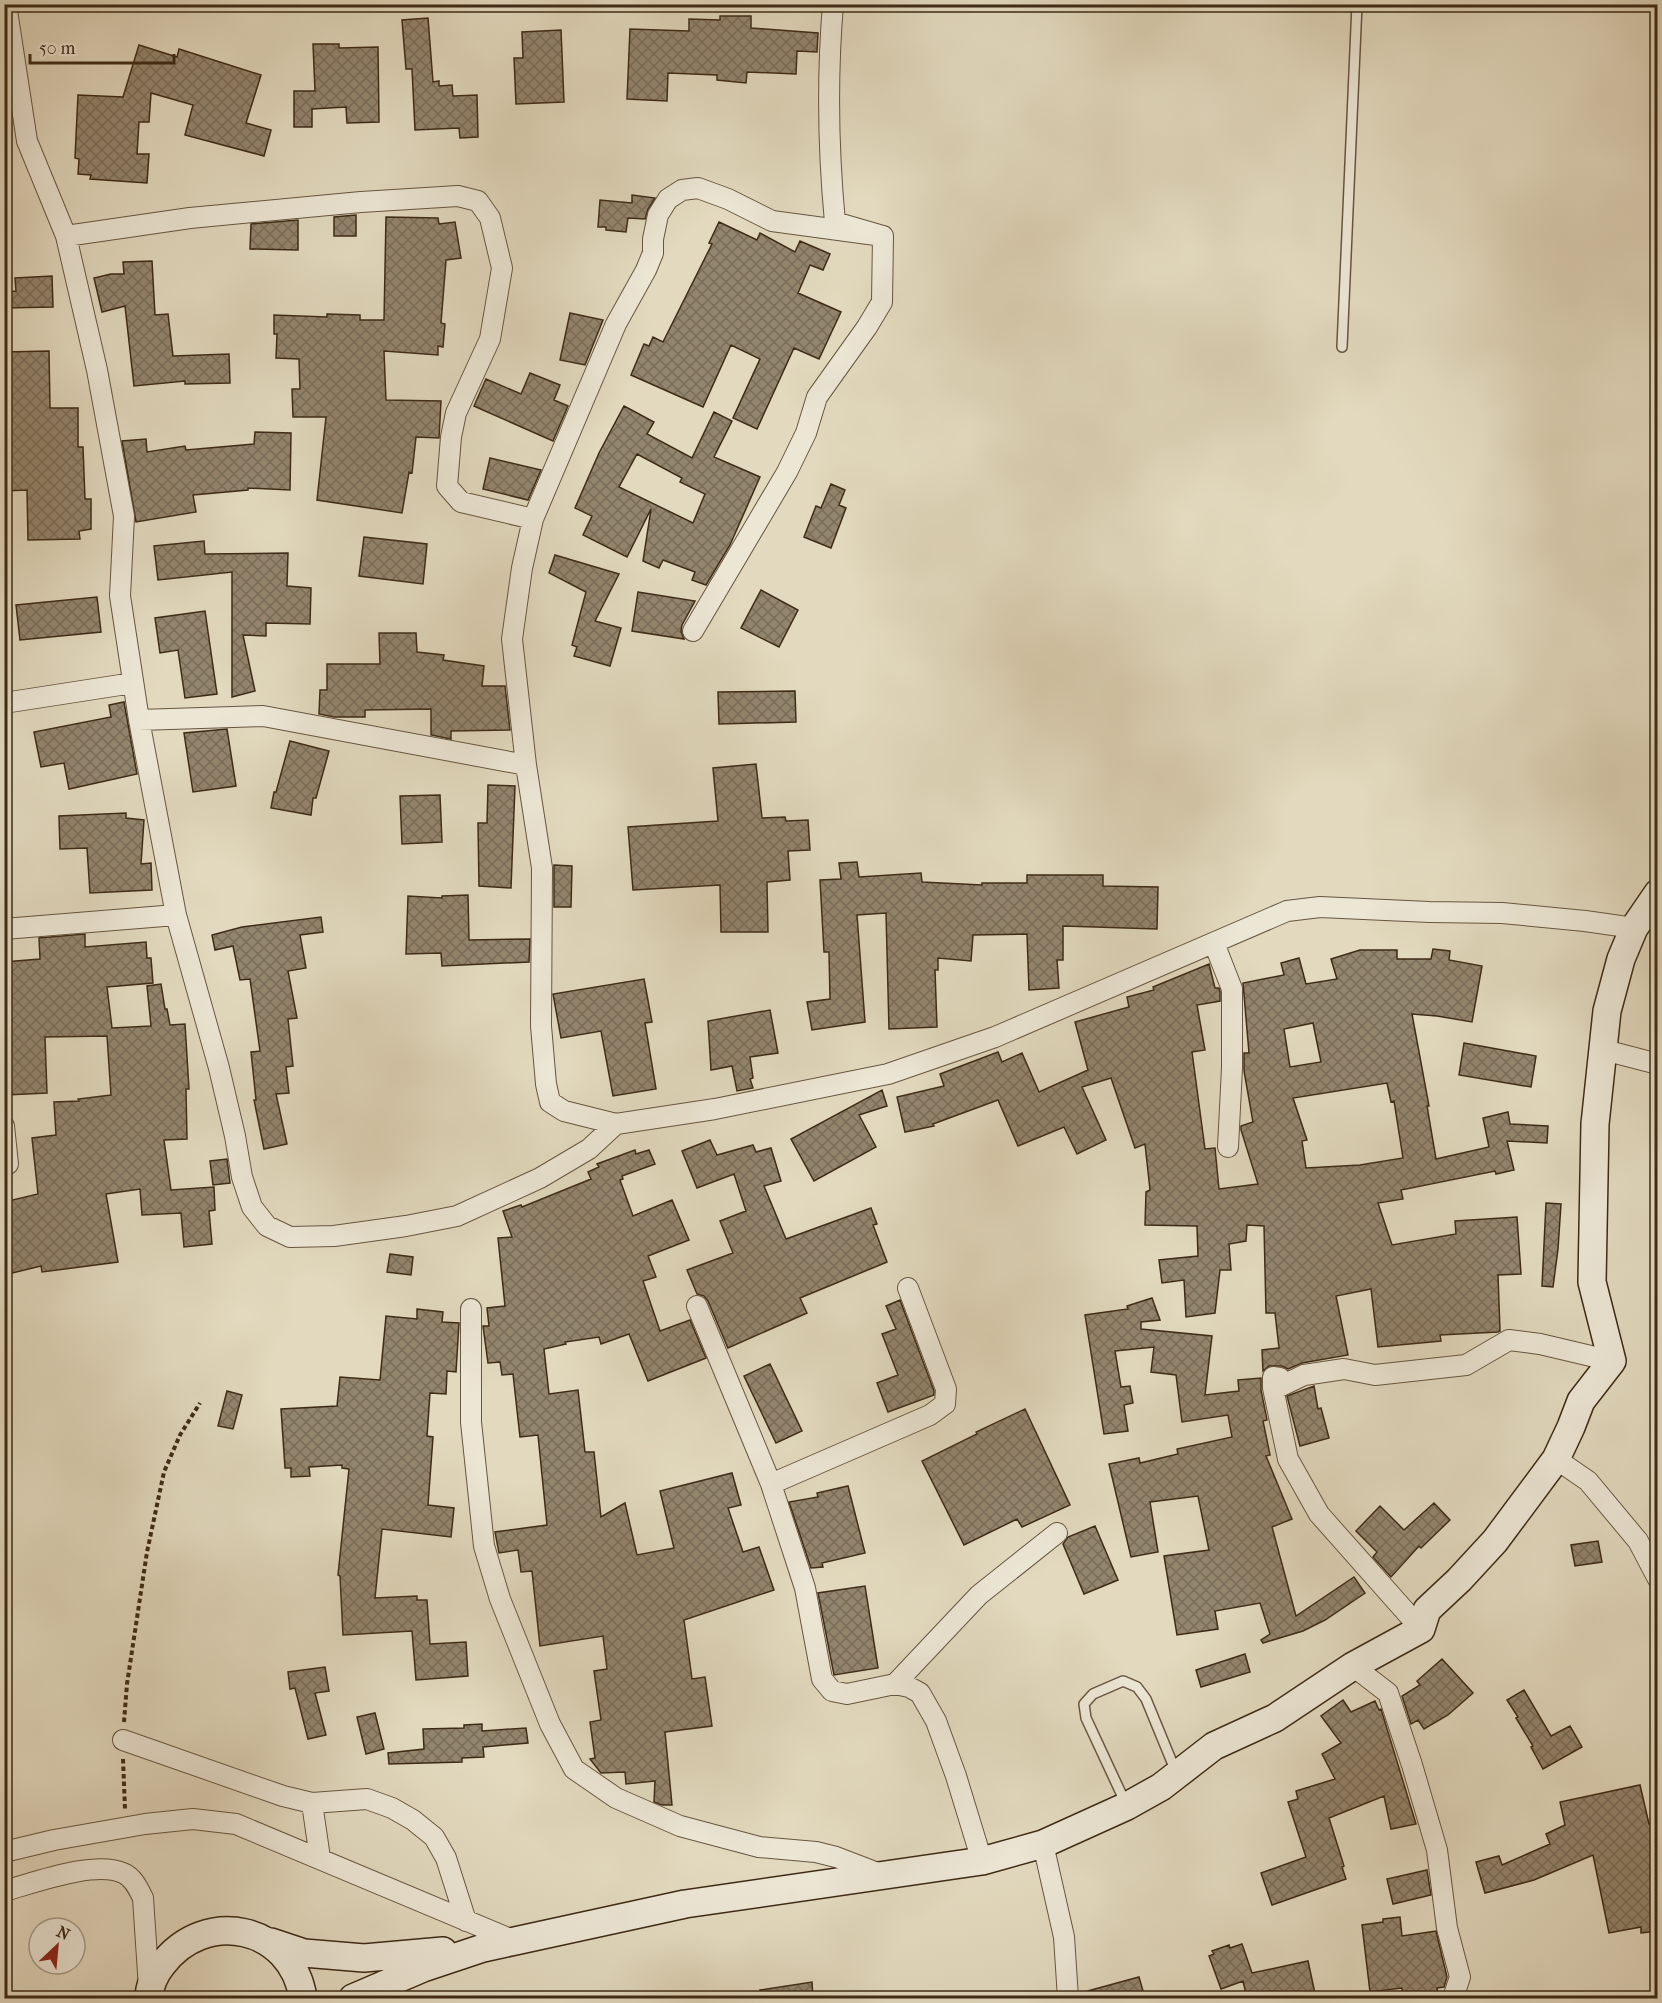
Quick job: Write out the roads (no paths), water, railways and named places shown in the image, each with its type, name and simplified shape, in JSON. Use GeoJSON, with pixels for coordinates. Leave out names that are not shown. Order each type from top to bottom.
{"type":"FeatureCollection","features":[{"type":"Feature","properties":{"kind":"main road"},"geometry":{"type":"LineString","coordinates":[[353,1998],[423,1968],[483,1948],[685,1904],[982,1860],[1043,1844],[1128,1806],[1161,1787],[1214,1746],[1275,1718],[1353,1666],[1421,1629],[1427,1610],[1495,1541],[1556,1459],[1581,1401],[1612,1361],[1592,1282],[1594,1124],[1607,1011],[1622,959],[1634,928],[1658,893]]}},
{"type":"Feature","properties":{"kind":"main road"},"geometry":{"type":"LineString","coordinates":[[149,1996],[157,1971],[172,1952],[192,1938],[215,1931],[239,1931],[303,1953],[364,1958],[483,1948]]}},
{"type":"Feature","properties":{"kind":"main road"},"geometry":{"type":"LineString","coordinates":[[262,1939],[282,1953],[296,1973],[303,1998]]}},
{"type":"Feature","properties":{"kind":"street"},"geometry":{"type":"LineString","coordinates":[[6,4],[27,141],[66,236],[97,370],[124,516],[120,596],[139,720],[176,915],[219,1068],[236,1136],[242,1177],[252,1207],[267,1226],[290,1237],[334,1236],[457,1216],[540,1178],[580,1155],[616,1124]]}},
{"type":"Feature","properties":{"kind":"street"},"geometry":{"type":"LineString","coordinates":[[833,4],[829,102],[830,170],[835,222],[883,236]]}},
{"type":"Feature","properties":{"kind":"street"},"geometry":{"type":"LineString","coordinates":[[883,236],[772,221],[728,199],[698,188],[682,190],[668,199],[658,215],[653,239],[653,253],[646,270],[616,324],[533,519],[522,568],[512,639],[526,765],[542,868],[541,1026],[546,1084],[550,1102],[564,1111],[616,1124],[715,1109],[888,1074],[995,1037],[1287,911],[1320,907],[1502,913],[1634,928]]}},
{"type":"Feature","properties":{"kind":"street"},"geometry":{"type":"LineString","coordinates":[[66,236],[190,218],[362,202],[458,196],[478,201],[490,218],[502,268],[490,339],[456,413],[451,437],[447,486],[461,502],[533,519]]}},
{"type":"Feature","properties":{"kind":"street"},"geometry":{"type":"LineString","coordinates":[[693,632],[787,472],[806,434],[817,397],[882,302],[883,236]]}},
{"type":"Feature","properties":{"kind":"street"},"geometry":{"type":"LineString","coordinates":[[4,703],[133,683]]}},
{"type":"Feature","properties":{"kind":"street"},"geometry":{"type":"LineString","coordinates":[[139,720],[263,716],[526,765]]}},
{"type":"Feature","properties":{"kind":"street"},"geometry":{"type":"LineString","coordinates":[[4,929],[176,915]]}},
{"type":"Feature","properties":{"kind":"street"},"geometry":{"type":"LineString","coordinates":[[1214,943],[1232,989],[1232,1068],[1228,1147]]}},
{"type":"Feature","properties":{"kind":"street"},"geometry":{"type":"LineString","coordinates":[[1604,1050],[1658,1064]]}},
{"type":"Feature","properties":{"kind":"street"},"geometry":{"type":"LineString","coordinates":[[4,1126],[8,1164]]}},
{"type":"Feature","properties":{"kind":"street"},"geometry":{"type":"LineString","coordinates":[[771,1484],[930,1415],[945,1404],[946,1389],[908,1288]]}},
{"type":"Feature","properties":{"kind":"street"},"geometry":{"type":"LineString","coordinates":[[697,1306],[771,1484],[805,1588],[822,1679],[832,1691],[847,1694],[895,1684],[909,1687],[920,1693],[936,1721],[982,1860]]}},
{"type":"Feature","properties":{"kind":"street"},"geometry":{"type":"LineString","coordinates":[[471,1309],[471,1422],[484,1546],[500,1599],[550,1724],[574,1769],[616,1798],[680,1826],[759,1847],[826,1854],[884,1875]]}},
{"type":"Feature","properties":{"kind":"street"},"geometry":{"type":"LineString","coordinates":[[1421,1629],[1319,1514],[1288,1459],[1273,1388],[1273,1377],[1280,1377],[1279,1387],[1304,1375],[1344,1369],[1375,1375],[1466,1365],[1509,1340],[1540,1344],[1612,1361]]}},
{"type":"Feature","properties":{"kind":"street"},"geometry":{"type":"LineString","coordinates":[[1556,1459],[1588,1481],[1638,1541],[1658,1579]]}},
{"type":"Feature","properties":{"kind":"street"},"geometry":{"type":"LineString","coordinates":[[895,1684],[979,1595],[1057,1533]]}},
{"type":"Feature","properties":{"kind":"street"},"geometry":{"type":"LineString","coordinates":[[1353,1666],[1388,1693],[1412,1765],[1437,1850],[1447,1928],[1460,1977],[1453,1998]]}},
{"type":"Feature","properties":{"kind":"street"},"geometry":{"type":"LineString","coordinates":[[123,1740],[283,1796],[312,1803],[367,1799],[392,1808],[413,1820],[434,1837],[446,1858],[466,1921]]}},
{"type":"Feature","properties":{"kind":"street"},"geometry":{"type":"LineString","coordinates":[[312,1803],[320,1858]]}},
{"type":"Feature","properties":{"kind":"street"},"geometry":{"type":"LineString","coordinates":[[4,1852],[126,1827],[194,1819],[236,1824],[515,1941]]}},
{"type":"Feature","properties":{"kind":"street"},"geometry":{"type":"LineString","coordinates":[[1043,1844],[1064,1937],[1068,1998]]}},
{"type":"Feature","properties":{"kind":"street"},"geometry":{"type":"LineString","coordinates":[[4,1891],[82,1870],[103,1869],[123,1873],[137,1885],[143,1898],[149,1996]]}},
{"type":"Feature","properties":{"kind":"lane"},"geometry":{"type":"LineString","coordinates":[[1342,347],[1357,4]]}},
{"type":"Feature","properties":{"kind":"lane"},"geometry":{"type":"LineString","coordinates":[[1128,1806],[1086,1718],[1084,1704],[1093,1694],[1123,1681],[1137,1687],[1146,1699],[1177,1775]]}}]}
